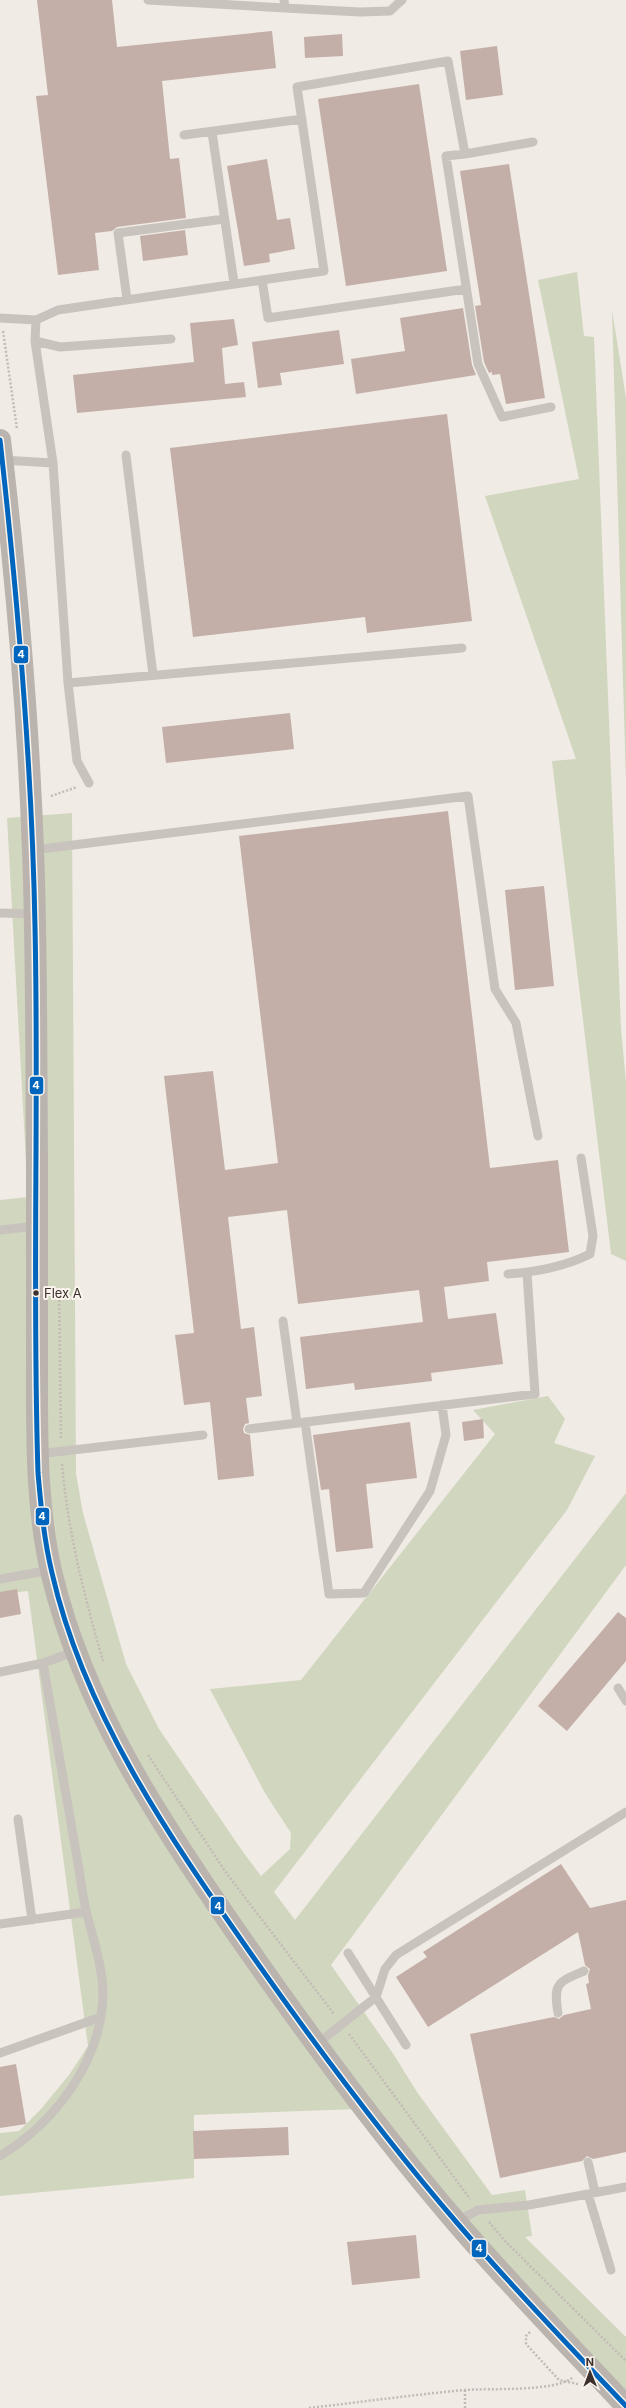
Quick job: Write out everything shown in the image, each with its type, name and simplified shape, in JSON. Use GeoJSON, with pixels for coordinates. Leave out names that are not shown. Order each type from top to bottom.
{"type":"FeatureCollection","features":[{"type":"Feature","properties":{"kind":"main road"},"geometry":{"type":"LineString","coordinates":[[1,450],[22,661],[33,850],[38,1454],[44,1536],[51,1570],[76,1652],[96,1704],[153,1808],[204,1886],[317,2044],[456,2222],[626,2406]]}},
{"type":"Feature","properties":{"kind":"lane"},"geometry":{"type":"LineString","coordinates":[[148,0],[284,4],[360,12],[390,11],[402,0]]}},
{"type":"Feature","properties":{"kind":"lane"},"geometry":{"type":"LineString","coordinates":[[0,318],[36,320],[58,310],[324,271],[297,87],[448,61],[465,154]]}},
{"type":"Feature","properties":{"kind":"lane"},"geometry":{"type":"LineString","coordinates":[[184,135],[302,119]]}},
{"type":"Feature","properties":{"kind":"lane"},"geometry":{"type":"LineString","coordinates":[[212,132],[234,283]]}},
{"type":"Feature","properties":{"kind":"lane"},"geometry":{"type":"LineString","coordinates":[[533,142],[446,156],[478,364],[502,417],[551,407]]}},
{"type":"Feature","properties":{"kind":"lane"},"geometry":{"type":"LineString","coordinates":[[127,299],[118,234],[224,219]]}},
{"type":"Feature","properties":{"kind":"lane"},"geometry":{"type":"LineString","coordinates":[[262,280],[268,318],[466,289]]}},
{"type":"Feature","properties":{"kind":"lane"},"geometry":{"type":"LineString","coordinates":[[36,320],[36,341],[53,462],[68,683],[77,761],[89,783]]}},
{"type":"Feature","properties":{"kind":"lane"},"geometry":{"type":"LineString","coordinates":[[36,341],[60,347],[171,338]]}},
{"type":"Feature","properties":{"kind":"lane"},"geometry":{"type":"LineString","coordinates":[[1,450],[53,462]]}},
{"type":"Feature","properties":{"kind":"lane"},"geometry":{"type":"LineString","coordinates":[[126,455],[154,675]]}},
{"type":"Feature","properties":{"kind":"lane"},"geometry":{"type":"LineString","coordinates":[[68,683],[462,648]]}},
{"type":"Feature","properties":{"kind":"lane"},"geometry":{"type":"LineString","coordinates":[[33,850],[468,796],[495,989],[516,1023],[538,1136]]}},
{"type":"Feature","properties":{"kind":"lane"},"geometry":{"type":"LineString","coordinates":[[0,913],[34,914]]}},
{"type":"Feature","properties":{"kind":"lane"},"geometry":{"type":"LineString","coordinates":[[508,1274],[527,1273],[570,1264],[590,1254],[593,1236],[581,1158]]}},
{"type":"Feature","properties":{"kind":"lane"},"geometry":{"type":"LineString","coordinates":[[0,1230],[37,1226]]}},
{"type":"Feature","properties":{"kind":"lane"},"geometry":{"type":"LineString","coordinates":[[249,1429],[535,1394],[527,1273]]}},
{"type":"Feature","properties":{"kind":"lane"},"geometry":{"type":"LineString","coordinates":[[283,1321],[329,1594],[364,1593],[430,1491],[446,1435],[442,1405]]}},
{"type":"Feature","properties":{"kind":"lane"},"geometry":{"type":"LineString","coordinates":[[38,1454],[61,1450],[203,1436]]}},
{"type":"Feature","properties":{"kind":"lane"},"geometry":{"type":"LineString","coordinates":[[0,1579],[51,1570]]}},
{"type":"Feature","properties":{"kind":"lane"},"geometry":{"type":"LineString","coordinates":[[0,1672],[43,1663],[76,1652]]}},
{"type":"Feature","properties":{"kind":"lane"},"geometry":{"type":"LineString","coordinates":[[0,2156],[34,2131],[57,2106],[81,2073],[95,2043],[101,2017],[103,1990],[100,1964],[86,1912],[43,1663]]}},
{"type":"Feature","properties":{"kind":"lane"},"geometry":{"type":"LineString","coordinates":[[618,1688],[626,1701]]}},
{"type":"Feature","properties":{"kind":"lane"},"geometry":{"type":"LineString","coordinates":[[317,2044],[376,1997],[385,1969],[396,1955],[626,1812]]}},
{"type":"Feature","properties":{"kind":"lane"},"geometry":{"type":"LineString","coordinates":[[18,1820],[32,1920]]}},
{"type":"Feature","properties":{"kind":"lane"},"geometry":{"type":"LineString","coordinates":[[0,1924],[86,1912]]}},
{"type":"Feature","properties":{"kind":"lane"},"geometry":{"type":"LineString","coordinates":[[348,1953],[406,2045]]}},
{"type":"Feature","properties":{"kind":"lane"},"geometry":{"type":"LineString","coordinates":[[558,2013],[555,1996],[557,1987],[566,1979],[584,1971]]}},
{"type":"Feature","properties":{"kind":"lane"},"geometry":{"type":"LineString","coordinates":[[0,2052],[101,2017]]}},
{"type":"Feature","properties":{"kind":"lane"},"geometry":{"type":"LineString","coordinates":[[588,2162],[591,2193],[611,2270]]}},
{"type":"Feature","properties":{"kind":"lane"},"geometry":{"type":"LineString","coordinates":[[456,2222],[478,2210],[529,2205],[626,2187]]}},
{"type":"Feature","properties":{"kind":"path"},"geometry":{"type":"LineString","coordinates":[[51,796],[89,783]]}},
{"type":"Feature","properties":{"kind":"path"},"geometry":{"type":"LineString","coordinates":[[61,1450],[65,1502],[78,1567],[105,1668]]}},
{"type":"Feature","properties":{"kind":"path"},"geometry":{"type":"LineString","coordinates":[[147,1752],[227,1874],[341,2024],[478,2210],[505,2241],[626,2361]]}},
{"type":"Feature","properties":{"kind":"path"},"geometry":{"type":"LineString","coordinates":[[309,2408],[465,2390],[544,2386],[565,2383],[587,2364]]}},
{"type":"Feature","properties":{"kind":"path"},"geometry":{"type":"LineString","coordinates":[[465,2390],[465,2408]]}},
{"type":"Feature","properties":{"kind":"green space"},"geometry":{"type":"Polygon","coordinates":[[[577,272],[584,336],[594,337],[621,1029],[626,1082],[626,1261],[611,1254],[552,761],[576,759],[485,496],[579,479],[538,280],[577,272]]]}},
{"type":"Feature","properties":{"kind":"green space"},"geometry":{"type":"Polygon","coordinates":[[[612,310],[626,398],[626,782],[612,310]]]}},
{"type":"Feature","properties":{"kind":"green space"},"geometry":{"type":"Polygon","coordinates":[[[72,813],[76,1474],[83,1513],[126,1664],[159,1729],[261,1876],[290,1849],[291,1833],[265,1793],[210,1689],[301,1680],[495,1434],[473,1410],[548,1396],[565,1419],[554,1443],[595,1456],[567,1510],[274,1892],[295,1920],[626,1493],[626,1565],[331,1965],[394,2055],[417,2092],[492,2195],[525,2190],[532,2236],[525,2237],[626,2337],[626,2404],[359,2109],[194,2115],[194,2178],[0,2196],[0,2133],[19,2131],[41,2109],[69,2075],[88,2046],[28,1591],[0,1594],[0,1200],[28,1197],[7,818],[72,813]]]}},
{"type":"Feature","properties":{"kind":"building"},"geometry":{"type":"Polygon","coordinates":[[[37,0],[112,0],[117,47],[272,31],[276,68],[162,81],[170,159],[179,158],[186,218],[117,227],[112,231],[95,233],[99,270],[58,275],[36,96],[48,95],[37,0]]]}},
{"type":"Feature","properties":{"kind":"building"},"geometry":{"type":"Polygon","coordinates":[[[342,34],[343,56],[305,58],[304,37],[342,34]]]}},
{"type":"Feature","properties":{"kind":"building"},"geometry":{"type":"Polygon","coordinates":[[[497,46],[503,95],[466,100],[460,51],[497,46]]]}},
{"type":"Feature","properties":{"kind":"building"},"geometry":{"type":"Polygon","coordinates":[[[419,84],[447,271],[346,286],[318,99],[419,84]]]}},
{"type":"Feature","properties":{"kind":"building"},"geometry":{"type":"Polygon","coordinates":[[[267,159],[277,220],[290,218],[295,249],[269,254],[270,262],[244,266],[227,166],[267,159]]]}},
{"type":"Feature","properties":{"kind":"building"},"geometry":{"type":"Polygon","coordinates":[[[509,164],[545,398],[506,404],[500,374],[492,375],[492,372],[489,373],[484,362],[475,306],[481,305],[460,171],[509,164]]]}},
{"type":"Feature","properties":{"kind":"building"},"geometry":{"type":"Polygon","coordinates":[[[185,230],[188,255],[143,261],[140,236],[185,230]]]}},
{"type":"Feature","properties":{"kind":"building"},"geometry":{"type":"Polygon","coordinates":[[[463,308],[472,365],[476,375],[356,394],[351,359],[405,351],[400,318],[463,308]]]}},
{"type":"Feature","properties":{"kind":"building"},"geometry":{"type":"Polygon","coordinates":[[[234,319],[238,345],[222,348],[225,384],[244,382],[246,397],[77,413],[73,375],[194,362],[190,323],[234,319]]]}},
{"type":"Feature","properties":{"kind":"building"},"geometry":{"type":"Polygon","coordinates":[[[339,330],[344,364],[280,373],[282,385],[258,388],[252,342],[339,330]]]}},
{"type":"Feature","properties":{"kind":"building"},"geometry":{"type":"Polygon","coordinates":[[[447,414],[472,621],[367,633],[365,617],[193,637],[170,448],[447,414]]]}},
{"type":"Feature","properties":{"kind":"building"},"geometry":{"type":"Polygon","coordinates":[[[290,713],[294,749],[166,763],[162,727],[290,713]]]}},
{"type":"Feature","properties":{"kind":"building"},"geometry":{"type":"Polygon","coordinates":[[[448,811],[490,1168],[558,1160],[569,1252],[487,1262],[489,1281],[444,1287],[448,1319],[496,1313],[503,1364],[431,1373],[432,1381],[355,1390],[354,1383],[306,1389],[300,1337],[423,1322],[419,1290],[298,1304],[287,1210],[228,1217],[241,1329],[254,1327],[262,1396],[246,1398],[249,1423],[245,1424],[243,1429],[244,1433],[250,1435],[254,1476],[218,1480],[210,1402],[184,1405],[175,1335],[194,1333],[164,1076],[213,1071],[225,1170],[278,1163],[239,836],[448,811]]]}},
{"type":"Feature","properties":{"kind":"building"},"geometry":{"type":"Polygon","coordinates":[[[544,886],[554,986],[515,990],[505,890],[544,886]]]}},
{"type":"Feature","properties":{"kind":"building"},"geometry":{"type":"Polygon","coordinates":[[[483,1419],[484,1438],[464,1441],[462,1422],[483,1419]]]}},
{"type":"Feature","properties":{"kind":"building"},"geometry":{"type":"Polygon","coordinates":[[[410,1422],[417,1478],[366,1484],[373,1548],[336,1552],[329,1489],[321,1490],[313,1435],[410,1422]]]}},
{"type":"Feature","properties":{"kind":"building"},"geometry":{"type":"Polygon","coordinates":[[[17,1589],[21,1614],[0,1618],[0,1592],[17,1589]]]}},
{"type":"Feature","properties":{"kind":"building"},"geometry":{"type":"Polygon","coordinates":[[[618,1612],[626,1618],[626,1661],[567,1731],[538,1706],[618,1612]]]}},
{"type":"Feature","properties":{"kind":"building"},"geometry":{"type":"Polygon","coordinates":[[[561,1864],[590,1908],[626,1900],[626,2152],[593,2159],[587,2156],[582,2161],[500,2178],[470,2034],[554,2017],[559,2019],[564,2015],[591,2009],[586,1984],[589,1983],[588,1976],[590,1969],[585,1965],[578,1932],[428,2027],[396,1977],[427,1957],[423,1952],[561,1864]]]}},
{"type":"Feature","properties":{"kind":"building"},"geometry":{"type":"Polygon","coordinates":[[[16,2064],[26,2124],[0,2128],[0,2067],[16,2064]]]}},
{"type":"Feature","properties":{"kind":"building"},"geometry":{"type":"Polygon","coordinates":[[[288,2127],[289,2155],[194,2159],[193,2131],[288,2127]]]}},
{"type":"Feature","properties":{"kind":"building"},"geometry":{"type":"Polygon","coordinates":[[[416,2235],[420,2278],[352,2285],[347,2242],[416,2235]]]}},
{"type":"Feature","properties":{"kind":"transit line","name":"4"},"geometry":{"type":"LineString","coordinates":[[0,440],[13,562],[31,805],[36,995],[36,1405],[38,1473],[47,1548],[66,1625],[85,1675],[107,1724],[132,1771],[189,1863],[324,2056],[403,2158],[478,2247],[626,2406]]}},
{"type":"Feature","properties":{"kind":"place","name":"Flex A"},"geometry":{"type":"Point","coordinates":[36,1293]}}]}
